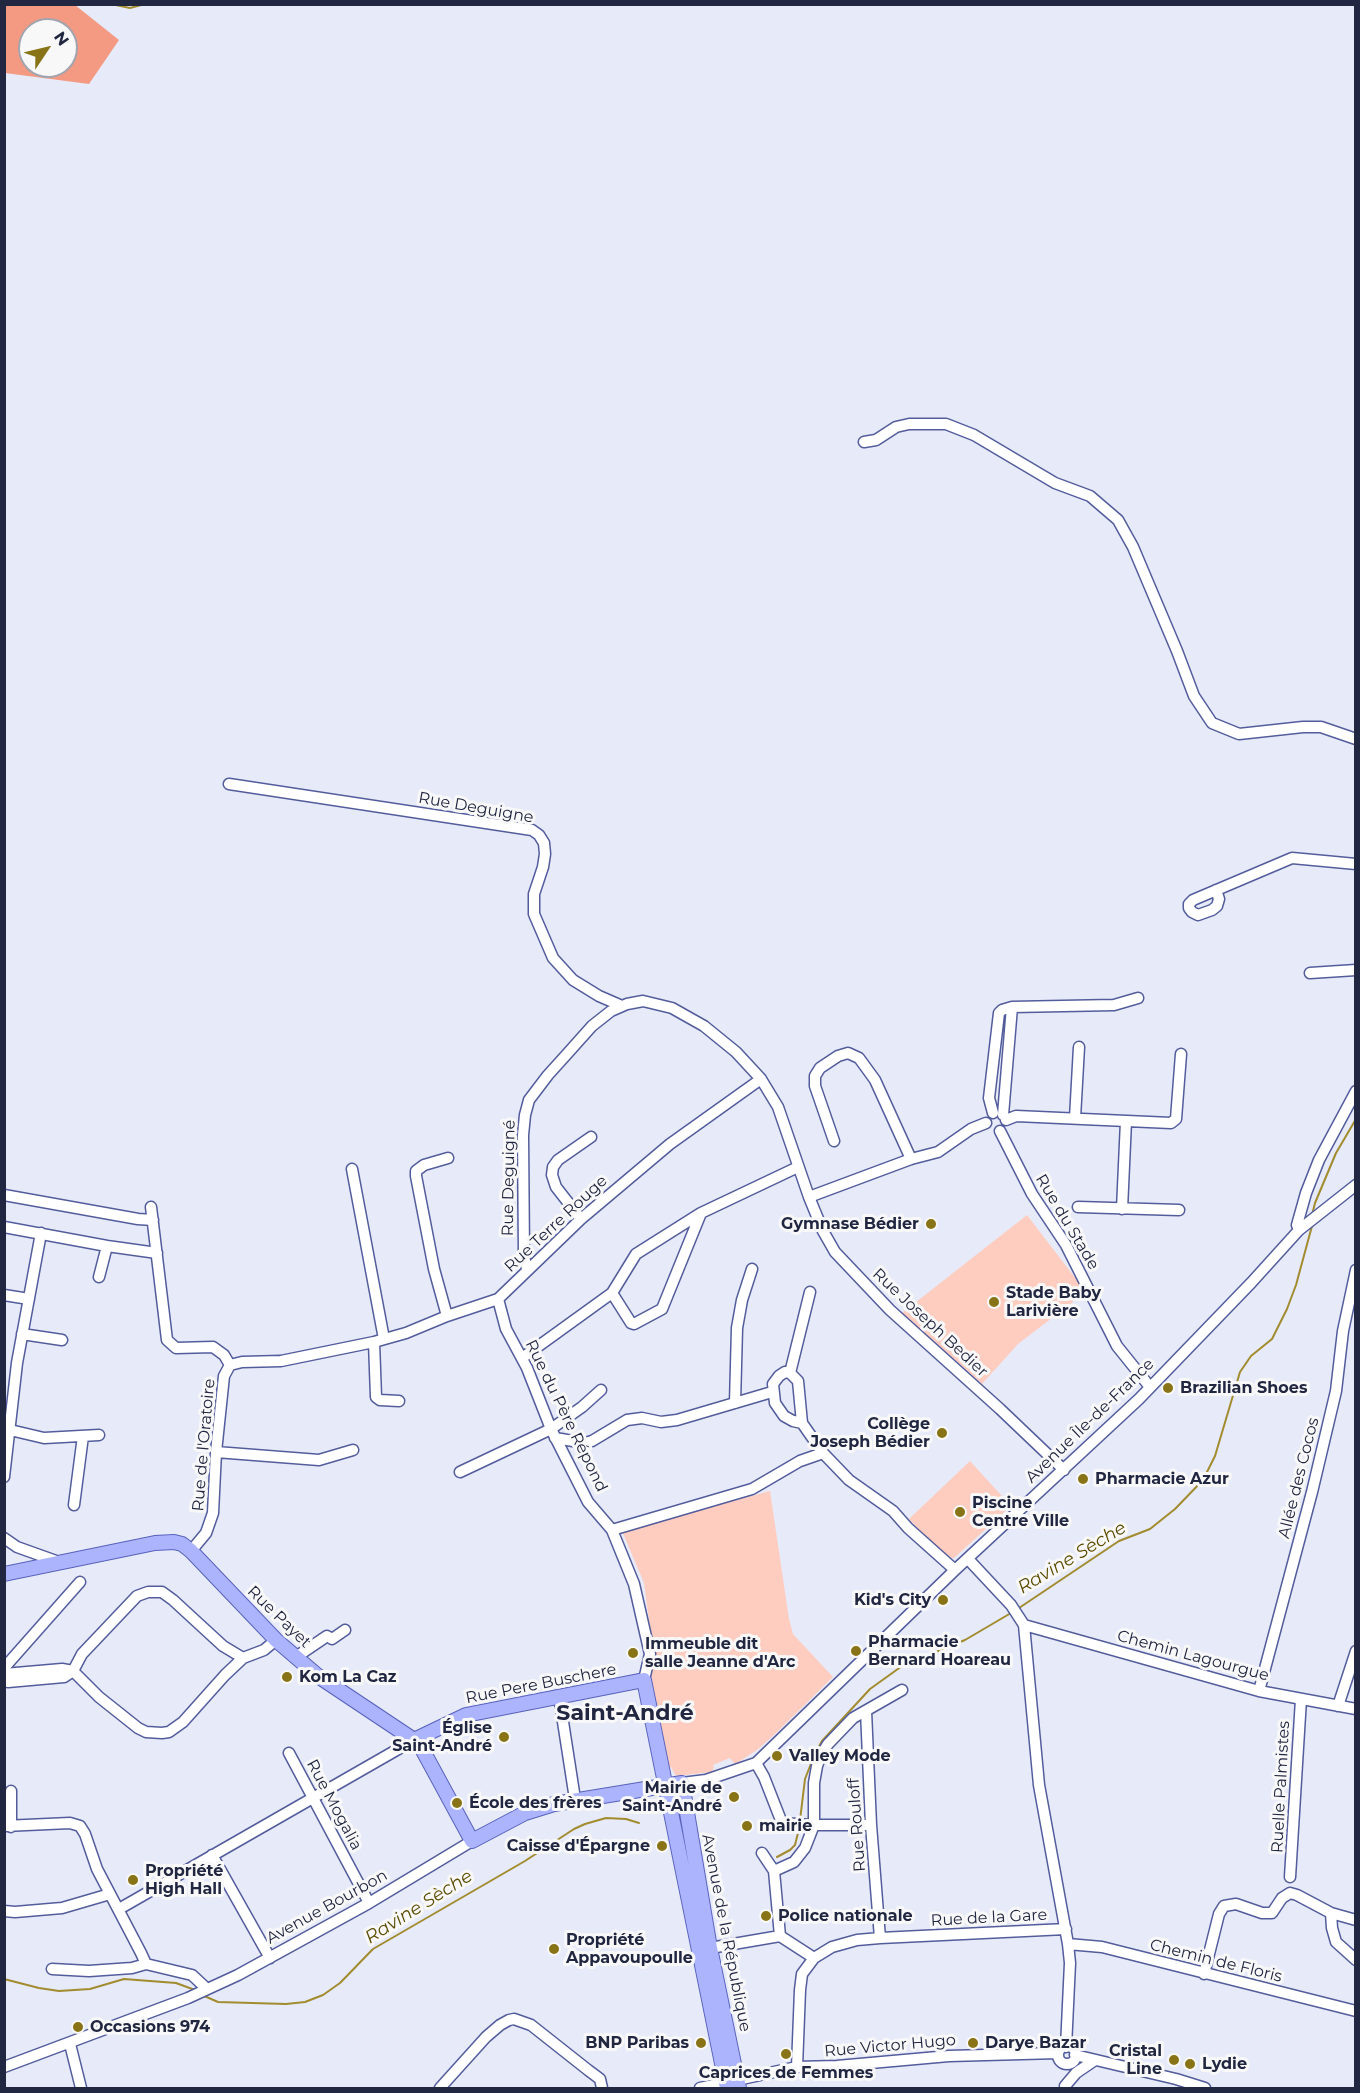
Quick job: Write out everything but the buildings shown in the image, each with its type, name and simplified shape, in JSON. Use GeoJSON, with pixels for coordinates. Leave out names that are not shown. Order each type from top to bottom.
{"type":"FeatureCollection","features":[{"type":"Feature","properties":{"kind":"main road","name":"Rue Payet"},"geometry":{"type":"LineString","coordinates":[[4,1574],[155,1543],[182,1544],[276,1640],[296,1657],[334,1687],[414,1740],[425,1753],[472,1841]]}},
{"type":"Feature","properties":{"kind":"main road","name":"Rue Pere Buschere"},"geometry":{"type":"LineString","coordinates":[[414,1740],[466,1715],[644,1680]]}},
{"type":"Feature","properties":{"kind":"main road","name":"Rue du Père Répond"},"geometry":{"type":"LineString","coordinates":[[644,1680],[665,1785]]}},
{"type":"Feature","properties":{"kind":"main road","name":"Avenue Île-de-France"},"geometry":{"type":"LineString","coordinates":[[665,1785],[682,1783]]}},
{"type":"Feature","properties":{"kind":"main road","name":"Avenue de la République"},"geometry":{"type":"LineString","coordinates":[[682,1783],[732,2085]]}},
{"type":"Feature","properties":{"kind":"main road","name":"Avenue Bourbon"},"geometry":{"type":"LineString","coordinates":[[472,1841],[525,1813],[554,1804],[665,1785]]}},
{"type":"Feature","properties":{"kind":"main road","name":"Avenue de la République"},"geometry":{"type":"LineString","coordinates":[[665,1785],[732,2085]]}},
{"type":"Feature","properties":{"kind":"street"},"geometry":{"type":"LineString","coordinates":[[864,442],[876,440],[896,428],[909,424],[946,424],[974,435],[1055,483],[1090,496],[1118,520],[1133,547],[1194,696],[1212,723],[1239,734],[1321,727],[1356,739]]}},
{"type":"Feature","properties":{"kind":"street","name":"Rue Deguigne"},"geometry":{"type":"LineString","coordinates":[[229,784],[532,830],[544,843],[545,854],[534,894],[534,914],[553,958],[573,980],[599,996],[622,1006]]}},
{"type":"Feature","properties":{"kind":"street"},"geometry":{"type":"LineString","coordinates":[[1216,890],[1292,858],[1356,864]]}},
{"type":"Feature","properties":{"kind":"street"},"geometry":{"type":"LineString","coordinates":[[1310,973],[1356,970]]}},
{"type":"Feature","properties":{"kind":"street"},"geometry":{"type":"LineString","coordinates":[[986,1123],[991,1131],[1000,1131],[1005,1127],[1000,1116],[1012,1007],[1113,1005],[1138,998]]}},
{"type":"Feature","properties":{"kind":"street","name":"Rue Deguigné"},"geometry":{"type":"LineString","coordinates":[[527,1269],[524,1257],[522,1135],[529,1100],[592,1026],[611,1011],[643,1001],[672,1008],[704,1026],[736,1052],[761,1079]]}},
{"type":"Feature","properties":{"kind":"street"},"geometry":{"type":"LineString","coordinates":[[1075,1118],[1079,1047]]}},
{"type":"Feature","properties":{"kind":"street"},"geometry":{"type":"LineString","coordinates":[[834,1141],[815,1086],[815,1076],[820,1068],[838,1056],[848,1053],[859,1058],[875,1080],[910,1160]]}},
{"type":"Feature","properties":{"kind":"street"},"geometry":{"type":"LineString","coordinates":[[809,1197],[938,1152],[971,1129],[986,1123],[988,1117],[1016,1116],[1167,1123],[1174,1121],[1181,1054]]}},
{"type":"Feature","properties":{"kind":"street","name":"Rue Joseph Bedier"},"geometry":{"type":"LineString","coordinates":[[761,1079],[778,1107],[809,1197],[823,1231],[835,1251],[890,1310],[1064,1470]]}},
{"type":"Feature","properties":{"kind":"street","name":"Rue Terre Rouge"},"geometry":{"type":"LineString","coordinates":[[230,1365],[242,1362],[281,1361],[379,1341],[498,1299],[581,1219],[670,1144],[761,1079]]}},
{"type":"Feature","properties":{"kind":"street"},"geometry":{"type":"LineString","coordinates":[[1299,1230],[1297,1225],[1306,1193],[1319,1160],[1356,1091]]}},
{"type":"Feature","properties":{"kind":"street"},"geometry":{"type":"LineString","coordinates":[[1122,1209],[1126,1121]]}},
{"type":"Feature","properties":{"kind":"street","name":"Rue du Stade"},"geometry":{"type":"LineString","coordinates":[[1000,1131],[1012,1159],[1032,1194],[1066,1245],[1118,1346],[1150,1388]]}},
{"type":"Feature","properties":{"kind":"street"},"geometry":{"type":"LineString","coordinates":[[581,1219],[561,1196],[552,1175],[553,1167],[558,1160],[591,1137]]}},
{"type":"Feature","properties":{"kind":"street"},"geometry":{"type":"LineString","coordinates":[[447,1316],[434,1269],[416,1171],[424,1165],[448,1158]]}},
{"type":"Feature","properties":{"kind":"street"},"geometry":{"type":"LineString","coordinates":[[522,1358],[612,1293],[636,1254],[701,1213],[798,1167]]}},
{"type":"Feature","properties":{"kind":"street"},"geometry":{"type":"LineString","coordinates":[[352,1170],[379,1341],[376,1397],[380,1400],[399,1401]]}},
{"type":"Feature","properties":{"kind":"street","name":"Avenue Île-de-France"},"geometry":{"type":"LineString","coordinates":[[682,1783],[706,1780],[756,1763],[954,1570],[1150,1388],[1299,1230],[1356,1185]]}},
{"type":"Feature","properties":{"kind":"street"},"geometry":{"type":"LineString","coordinates":[[4,1195],[153,1220]]}},
{"type":"Feature","properties":{"kind":"street","name":"Rue de l'Oratoire"},"geometry":{"type":"LineString","coordinates":[[152,1207],[167,1340],[176,1348],[213,1347],[224,1355],[230,1365],[224,1376],[216,1452],[213,1513],[210,1525],[191,1551]]}},
{"type":"Feature","properties":{"kind":"street","name":"Rue du Stade"},"geometry":{"type":"LineString","coordinates":[[1078,1208],[1179,1210]]}},
{"type":"Feature","properties":{"kind":"street"},"geometry":{"type":"LineString","coordinates":[[612,1293],[631,1323],[634,1324],[662,1309],[701,1213]]}},
{"type":"Feature","properties":{"kind":"street"},"geometry":{"type":"LineString","coordinates":[[4,1227],[157,1253]]}},
{"type":"Feature","properties":{"kind":"street"},"geometry":{"type":"LineString","coordinates":[[4,1477],[17,1363],[41,1233]]}},
{"type":"Feature","properties":{"kind":"street"},"geometry":{"type":"LineString","coordinates":[[99,1277],[107,1246]]}},
{"type":"Feature","properties":{"kind":"street"},"geometry":{"type":"LineString","coordinates":[[735,1403],[737,1328],[742,1300],[752,1269]]}},
{"type":"Feature","properties":{"kind":"street","name":"Allée des Cocos"},"geometry":{"type":"LineString","coordinates":[[1259,1690],[1312,1492],[1336,1391],[1350,1321],[1356,1270]]}},
{"type":"Feature","properties":{"kind":"street"},"geometry":{"type":"LineString","coordinates":[[790,1373],[810,1292]]}},
{"type":"Feature","properties":{"kind":"street"},"geometry":{"type":"LineString","coordinates":[[4,1294],[29,1299]]}},
{"type":"Feature","properties":{"kind":"street","name":"Rue du Père Répond"},"geometry":{"type":"LineString","coordinates":[[498,1299],[506,1329],[522,1358],[553,1433],[588,1502],[612,1530],[634,1584],[650,1654],[644,1680]]}},
{"type":"Feature","properties":{"kind":"street"},"geometry":{"type":"LineString","coordinates":[[22,1334],[62,1341]]}},
{"type":"Feature","properties":{"kind":"street"},"geometry":{"type":"LineString","coordinates":[[4,1361],[17,1363]]}},
{"type":"Feature","properties":{"kind":"street"},"geometry":{"type":"LineString","coordinates":[[802,1424],[793,1422],[784,1416],[775,1402],[772,1392],[773,1384],[785,1372],[790,1373],[798,1381],[802,1424],[823,1453],[849,1480],[893,1511],[954,1570]]}},
{"type":"Feature","properties":{"kind":"street"},"geometry":{"type":"LineString","coordinates":[[460,1472],[553,1433],[601,1390]]}},
{"type":"Feature","properties":{"kind":"street"},"geometry":{"type":"LineString","coordinates":[[553,1433],[585,1443],[627,1420],[642,1418],[661,1422],[677,1420],[772,1392]]}},
{"type":"Feature","properties":{"kind":"street"},"geometry":{"type":"LineString","coordinates":[[10,1430],[44,1438],[99,1435]]}},
{"type":"Feature","properties":{"kind":"street"},"geometry":{"type":"LineString","coordinates":[[74,1505],[83,1436]]}},
{"type":"Feature","properties":{"kind":"street"},"geometry":{"type":"LineString","coordinates":[[216,1452],[319,1460],[353,1450]]}},
{"type":"Feature","properties":{"kind":"street"},"geometry":{"type":"LineString","coordinates":[[612,1530],[752,1489],[800,1461],[823,1453]]}},
{"type":"Feature","properties":{"kind":"street"},"geometry":{"type":"LineString","coordinates":[[4,1538],[17,1547],[60,1562]]}},
{"type":"Feature","properties":{"kind":"street"},"geometry":{"type":"LineString","coordinates":[[968,1558],[1011,1605],[1022,1621],[1039,1785],[1066,1929],[1070,1963],[1060,2061],[1065,2064],[1072,2062],[1075,2055]]}},
{"type":"Feature","properties":{"kind":"street"},"geometry":{"type":"LineString","coordinates":[[4,1668],[80,1582]]}},
{"type":"Feature","properties":{"kind":"street"},"geometry":{"type":"LineString","coordinates":[[4,1680],[8,1682],[64,1677],[73,1671],[82,1654],[137,1596],[148,1592],[162,1592],[224,1646],[243,1658]]}},
{"type":"Feature","properties":{"kind":"street","name":"Chemin Lagourgue"},"geometry":{"type":"LineString","coordinates":[[1022,1621],[1259,1690],[1356,1709]]}},
{"type":"Feature","properties":{"kind":"street"},"geometry":{"type":"LineString","coordinates":[[296,1657],[327,1636],[332,1639],[345,1630]]}},
{"type":"Feature","properties":{"kind":"street"},"geometry":{"type":"LineString","coordinates":[[4,1674],[63,1669],[73,1671],[99,1697],[138,1728],[153,1733],[170,1732],[183,1722],[243,1658],[264,1650],[276,1640]]}},
{"type":"Feature","properties":{"kind":"street"},"geometry":{"type":"LineString","coordinates":[[1338,1706],[1356,1651]]}},
{"type":"Feature","properties":{"kind":"street"},"geometry":{"type":"LineString","coordinates":[[15,1656],[18,1666],[24,1671]]}},
{"type":"Feature","properties":{"kind":"street"},"geometry":{"type":"LineString","coordinates":[[774,1871],[794,1862],[805,1848],[813,1825],[814,1783],[821,1755],[843,1727],[902,1690]]}},
{"type":"Feature","properties":{"kind":"street"},"geometry":{"type":"LineString","coordinates":[[559,1696],[575,1800]]}},
{"type":"Feature","properties":{"kind":"street","name":"Ruelle Palmistes"},"geometry":{"type":"LineString","coordinates":[[1290,1877],[1301,1699]]}},
{"type":"Feature","properties":{"kind":"street","name":"Rue Rouloff"},"geometry":{"type":"LineString","coordinates":[[866,1711],[871,1825],[880,1938]]}},
{"type":"Feature","properties":{"kind":"street"},"geometry":{"type":"LineString","coordinates":[[118,1909],[414,1740]]}},
{"type":"Feature","properties":{"kind":"street","name":"Rue Mogalia"},"geometry":{"type":"LineString","coordinates":[[289,1753],[369,1903]]}},
{"type":"Feature","properties":{"kind":"street"},"geometry":{"type":"LineString","coordinates":[[756,1763],[782,1823],[871,1825]]}},
{"type":"Feature","properties":{"kind":"street"},"geometry":{"type":"LineString","coordinates":[[11,1791],[8,1827],[70,1823],[80,1826],[97,1869],[146,1964]]}},
{"type":"Feature","properties":{"kind":"street","name":"Avenue Bourbon"},"geometry":{"type":"LineString","coordinates":[[4,2067],[192,1996],[270,1959],[472,1841]]}},
{"type":"Feature","properties":{"kind":"street"},"geometry":{"type":"LineString","coordinates":[[762,1853],[774,1871],[780,1936]]}},
{"type":"Feature","properties":{"kind":"street"},"geometry":{"type":"LineString","coordinates":[[212,1855],[270,1959]]}},
{"type":"Feature","properties":{"kind":"street"},"geometry":{"type":"LineString","coordinates":[[1204,1974],[1219,1914],[1224,1906],[1236,1904],[1262,1913],[1272,1913],[1282,1898],[1290,1893],[1297,1894],[1331,1913],[1356,1920]]}},
{"type":"Feature","properties":{"kind":"street"},"geometry":{"type":"LineString","coordinates":[[4,1911],[62,1908],[110,1894]]}},
{"type":"Feature","properties":{"kind":"street"},"geometry":{"type":"LineString","coordinates":[[1331,1913],[1336,1942],[1356,1960]]}},
{"type":"Feature","properties":{"kind":"street","name":"Rue de la Gare"},"geometry":{"type":"LineString","coordinates":[[814,1958],[832,1947],[857,1940],[1066,1929]]}},
{"type":"Feature","properties":{"kind":"street"},"geometry":{"type":"LineString","coordinates":[[710,1948],[780,1936],[814,1958],[806,1968],[800,1990],[797,2062]]}},
{"type":"Feature","properties":{"kind":"street","name":"Chemin de Floris"},"geometry":{"type":"LineString","coordinates":[[1068,1944],[1102,1947],[1356,2011]]}},
{"type":"Feature","properties":{"kind":"street"},"geometry":{"type":"LineString","coordinates":[[52,1969],[89,1971],[132,1968],[146,1964],[192,1975],[205,1990]]}},
{"type":"Feature","properties":{"kind":"street"},"geometry":{"type":"LineString","coordinates":[[440,2088],[486,2037],[500,2025],[514,2019],[531,2025],[600,2079],[602,2088]]}},
{"type":"Feature","properties":{"kind":"street"},"geometry":{"type":"LineString","coordinates":[[70,2043],[81,2088]]}},
{"type":"Feature","properties":{"kind":"street"},"geometry":{"type":"LineString","coordinates":[[1062,2050],[1073,2050],[1075,2055],[1205,2088]]}},
{"type":"Feature","properties":{"kind":"street","name":"Rue Victor Hugo"},"geometry":{"type":"LineString","coordinates":[[700,2088],[732,2085],[797,2062],[809,2068],[949,2056],[1062,2050]]}},
{"type":"Feature","properties":{"kind":"street"},"geometry":{"type":"LineString","coordinates":[[1065,2087],[1076,2073],[1095,2060]]}},
{"type":"Feature","properties":{"kind":"street"},"geometry":{"type":"LineString","coordinates":[[1065,2064],[1065,2087]]}},
{"type":"Feature","properties":{"kind":"shaded area"},"geometry":{"type":"Polygon","coordinates":[[[5,4],[75,5],[119,40],[89,84],[43,78],[78,78],[78,18],[18,18],[18,75],[5,73],[5,4]]]}},
{"type":"Feature","properties":{"kind":"shaded area","name":"Stade Baby Larivière"},"geometry":{"type":"Polygon","coordinates":[[[1027,1215],[1086,1292],[1018,1344],[982,1384],[902,1313],[1027,1215]]]}},
{"type":"Feature","properties":{"kind":"shaded area","name":"Piscine Centre Ville"},"geometry":{"type":"Polygon","coordinates":[[[970,1461],[1011,1506],[954,1558],[951,1558],[940,1552],[909,1519],[970,1461]]]}},
{"type":"Feature","properties":{"kind":"shaded area"},"geometry":{"type":"Polygon","coordinates":[[[770,1491],[793,1634],[833,1677],[774,1735],[737,1763],[730,1758],[713,1765],[711,1772],[676,1776],[671,1767],[668,1768],[651,1677],[654,1657],[644,1583],[622,1531],[770,1491]]]}},
{"type":"Feature","properties":{"kind":"waterway"},"geometry":{"type":"LineString","coordinates":[[111,4],[130,8],[145,4]]}},
{"type":"Feature","properties":{"kind":"waterway","name":"Ravine Sèche"},"geometry":{"type":"LineString","coordinates":[[1312,1215],[1336,1153],[1356,1119]]}},
{"type":"Feature","properties":{"kind":"waterway","name":"Ravine Sèche"},"geometry":{"type":"LineString","coordinates":[[1019,1608],[1119,1541],[1150,1529],[1175,1509],[1203,1480],[1215,1456],[1240,1372],[1251,1356],[1272,1339],[1287,1309],[1312,1226]]}},
{"type":"Feature","properties":{"kind":"waterway","name":"Ravine Sèche"},"geometry":{"type":"LineString","coordinates":[[800,1820],[805,1779],[822,1741],[870,1689],[902,1666],[965,1640],[1011,1613]]}},
{"type":"Feature","properties":{"kind":"waterway","name":"Ravine Sèche"},"geometry":{"type":"LineString","coordinates":[[202,1995],[218,2002],[286,2004],[305,2002],[323,1995],[340,1983],[373,1949],[525,1861],[574,1829],[606,1818],[626,1819],[639,1823]]}},
{"type":"Feature","properties":{"kind":"waterway","name":"Ravine Sèche"},"geometry":{"type":"LineString","coordinates":[[777,1857],[795,1845],[799,1829]]}},
{"type":"Feature","properties":{"kind":"waterway","name":"Ravine Sèche"},"geometry":{"type":"LineString","coordinates":[[4,1979],[59,1991],[90,1989],[124,1979],[176,1983],[195,1990]]}},
{"type":"Feature","properties":{"kind":"place","name":"Gymnase Bédier"},"geometry":{"type":"Point","coordinates":[931,1224]}},
{"type":"Feature","properties":{"kind":"place","name":"Stade Baby Larivière"},"geometry":{"type":"Point","coordinates":[994,1302]}},
{"type":"Feature","properties":{"kind":"place","name":"Brazilian Shoes"},"geometry":{"type":"Point","coordinates":[1168,1388]}},
{"type":"Feature","properties":{"kind":"place","name":"Collège Joseph Bédier"},"geometry":{"type":"Point","coordinates":[942,1433]}},
{"type":"Feature","properties":{"kind":"place","name":"Pharmacie Azur"},"geometry":{"type":"Point","coordinates":[1083,1479]}},
{"type":"Feature","properties":{"kind":"place","name":"Piscine Centre Ville"},"geometry":{"type":"Point","coordinates":[960,1512]}},
{"type":"Feature","properties":{"kind":"place","name":"Kid's City"},"geometry":{"type":"Point","coordinates":[943,1600]}},
{"type":"Feature","properties":{"kind":"place","name":"Pharmacie Bernard Hoareau"},"geometry":{"type":"Point","coordinates":[856,1651]}},
{"type":"Feature","properties":{"kind":"place","name":"Immeuble dit salle Jeanne d'Arc"},"geometry":{"type":"Point","coordinates":[633,1653]}},
{"type":"Feature","properties":{"kind":"place","name":"Kom La Caz"},"geometry":{"type":"Point","coordinates":[287,1677]}},
{"type":"Feature","properties":{"kind":"place","name":"Église Saint-André"},"geometry":{"type":"Point","coordinates":[504,1737]}},
{"type":"Feature","properties":{"kind":"place","name":"Valley Mode"},"geometry":{"type":"Point","coordinates":[777,1756]}},
{"type":"Feature","properties":{"kind":"place","name":"Mairie de Saint-André"},"geometry":{"type":"Point","coordinates":[734,1797]}},
{"type":"Feature","properties":{"kind":"place","name":"École des frères"},"geometry":{"type":"Point","coordinates":[457,1803]}},
{"type":"Feature","properties":{"kind":"place","name":"mairie"},"geometry":{"type":"Point","coordinates":[747,1826]}},
{"type":"Feature","properties":{"kind":"place","name":"Caisse d'Épargne"},"geometry":{"type":"Point","coordinates":[662,1846]}},
{"type":"Feature","properties":{"kind":"place","name":"Propriété High Hall"},"geometry":{"type":"Point","coordinates":[133,1880]}},
{"type":"Feature","properties":{"kind":"place","name":"Police nationale"},"geometry":{"type":"Point","coordinates":[766,1916]}},
{"type":"Feature","properties":{"kind":"place","name":"Propriété Appavoupoulle"},"geometry":{"type":"Point","coordinates":[554,1949]}},
{"type":"Feature","properties":{"kind":"place","name":"Occasions 974"},"geometry":{"type":"Point","coordinates":[78,2027]}},
{"type":"Feature","properties":{"kind":"place","name":"BNP Paribas"},"geometry":{"type":"Point","coordinates":[701,2043]}},
{"type":"Feature","properties":{"kind":"place","name":"Darye Bazar"},"geometry":{"type":"Point","coordinates":[973,2043]}},
{"type":"Feature","properties":{"kind":"place","name":"Caprices de Femmes"},"geometry":{"type":"Point","coordinates":[786,2054]}},
{"type":"Feature","properties":{"kind":"place","name":"Cristal Line"},"geometry":{"type":"Point","coordinates":[1174,2060]}},
{"type":"Feature","properties":{"kind":"place","name":"Lydie"},"geometry":{"type":"Point","coordinates":[1190,2064]}},
{"type":"Feature","properties":{"kind":"district","name":"Saint-André"},"geometry":{"type":"Point","coordinates":[625,1714]}}]}
